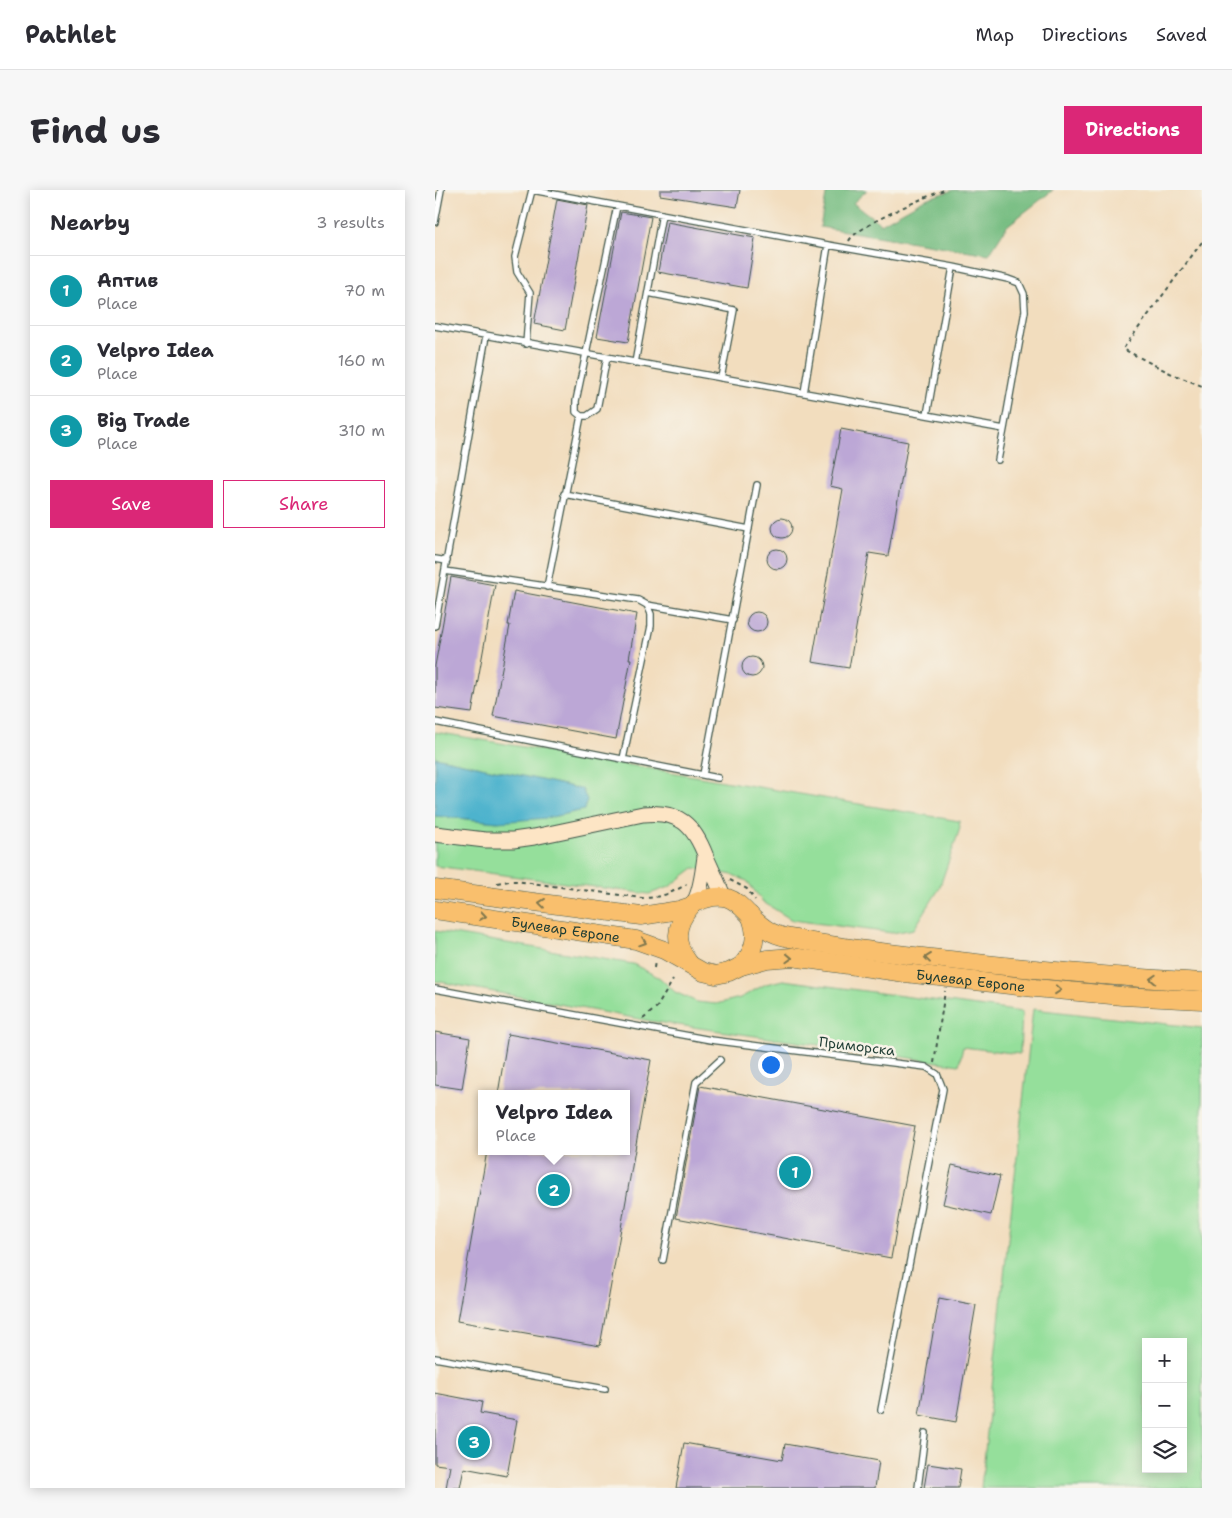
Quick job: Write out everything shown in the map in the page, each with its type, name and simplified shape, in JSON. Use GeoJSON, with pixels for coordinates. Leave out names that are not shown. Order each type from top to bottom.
{"type":"FeatureCollection","features":[{"type":"Feature","properties":{"kind":"main road","name":"Булевар Европе"},"geometry":{"type":"LineString","coordinates":[[435,889],[641,916],[679,910],[705,898],[723,896],[741,905],[771,932],[797,940],[909,956],[1039,970],[1126,978],[1202,982]]}},
{"type":"Feature","properties":{"kind":"main road"},"geometry":{"type":"LineString","coordinates":[[691,965],[683,955],[678,942],[678,929],[682,916],[693,904]]}},
{"type":"Feature","properties":{"kind":"main road","name":"Булевар Европе"},"geometry":{"type":"LineString","coordinates":[[435,910],[636,940],[664,950],[703,972],[716,974],[729,972],[741,966],[767,959],[792,957],[905,973],[1035,988],[1122,996],[1202,1000]]}},
{"type":"Feature","properties":{"kind":"main road"},"geometry":{"type":"LineString","coordinates":[[741,966],[749,958],[755,942],[754,925],[750,915]]}},
{"type":"Feature","properties":{"kind":"street"},"geometry":{"type":"LineString","coordinates":[[435,834],[485,840],[513,840],[659,812],[674,816],[687,824],[697,835],[723,896]]}},
{"type":"Feature","properties":{"kind":"street"},"geometry":{"type":"LineString","coordinates":[[693,904],[702,879],[706,855]]}},
{"type":"Feature","properties":{"kind":"lane"},"geometry":{"type":"LineString","coordinates":[[435,222],[441,190]]}},
{"type":"Feature","properties":{"kind":"lane"},"geometry":{"type":"LineString","coordinates":[[526,344],[530,293],[517,272],[515,257],[532,190],[953,267],[1013,281],[1019,283],[1024,294],[1025,311],[998,460]]}},
{"type":"Feature","properties":{"kind":"lane"},"geometry":{"type":"LineString","coordinates":[[607,357],[597,409],[587,416],[581,416],[576,412],[576,400],[617,206]]}},
{"type":"Feature","properties":{"kind":"lane"},"geometry":{"type":"LineString","coordinates":[[635,363],[662,214]]}},
{"type":"Feature","properties":{"kind":"lane"},"geometry":{"type":"LineString","coordinates":[[804,393],[828,245]]}},
{"type":"Feature","properties":{"kind":"lane"},"geometry":{"type":"LineString","coordinates":[[927,415],[953,267]]}},
{"type":"Feature","properties":{"kind":"lane"},"geometry":{"type":"LineString","coordinates":[[648,293],[734,310],[721,378]]}},
{"type":"Feature","properties":{"kind":"lane"},"geometry":{"type":"LineString","coordinates":[[435,326],[526,344],[1004,429]]}},
{"type":"Feature","properties":{"kind":"lane"},"geometry":{"type":"LineString","coordinates":[[435,626],[486,336]]}},
{"type":"Feature","properties":{"kind":"lane"},"geometry":{"type":"LineString","coordinates":[[547,587],[581,416]]}},
{"type":"Feature","properties":{"kind":"lane"},"geometry":{"type":"LineString","coordinates":[[703,775],[757,485]]}},
{"type":"Feature","properties":{"kind":"lane"},"geometry":{"type":"LineString","coordinates":[[564,494],[749,529]]}},
{"type":"Feature","properties":{"kind":"lane"},"geometry":{"type":"LineString","coordinates":[[435,559],[447,561]]}},
{"type":"Feature","properties":{"kind":"lane"},"geometry":{"type":"LineString","coordinates":[[445,571],[638,600],[647,605],[733,620]]}},
{"type":"Feature","properties":{"kind":"lane"},"geometry":{"type":"LineString","coordinates":[[623,759],[651,626],[651,614],[647,605]]}},
{"type":"Feature","properties":{"kind":"lane"},"geometry":{"type":"LineString","coordinates":[[435,722],[718,778]]}},
{"type":"Feature","properties":{"kind":"lane","name":"Приморска"},"geometry":{"type":"LineString","coordinates":[[435,990],[723,1042],[926,1067],[932,1071]]}},
{"type":"Feature","properties":{"kind":"lane"},"geometry":{"type":"LineString","coordinates":[[663,1260],[696,1082],[720,1060]]}},
{"type":"Feature","properties":{"kind":"lane"},"geometry":{"type":"LineString","coordinates":[[881,1410],[943,1089],[937,1074],[932,1071]]}},
{"type":"Feature","properties":{"kind":"lane"},"geometry":{"type":"LineString","coordinates":[[435,1358],[605,1389]]}},
{"type":"Feature","properties":{"kind":"lane"},"geometry":{"type":"LineString","coordinates":[[918,1488],[925,1434]]}},
{"type":"Feature","properties":{"kind":"path"},"geometry":{"type":"LineString","coordinates":[[845,248],[851,236],[926,196],[944,190]]}},
{"type":"Feature","properties":{"kind":"path"},"geometry":{"type":"LineString","coordinates":[[1202,242],[1123,349],[1169,373],[1202,386]]}},
{"type":"Feature","properties":{"kind":"path"},"geometry":{"type":"LineString","coordinates":[[636,1026],[657,1007],[673,980]]}},
{"type":"Feature","properties":{"kind":"path"},"geometry":{"type":"LineString","coordinates":[[932,1071],[945,991]]}},
{"type":"Feature","properties":{"kind":"green space"},"geometry":{"type":"Polygon","coordinates":[[[827,190],[867,190],[853,203],[881,224],[925,199],[954,190],[1053,190],[1007,226],[989,254],[820,227],[827,190]]]}},
{"type":"Feature","properties":{"kind":"green space"},"geometry":{"type":"Polygon","coordinates":[[[435,732],[959,821],[960,828],[939,889],[914,929],[892,933],[792,920],[763,902],[747,881],[733,875],[694,868],[669,887],[649,894],[435,866],[435,816],[498,822],[582,789],[435,757],[435,732]]]}},
{"type":"Feature","properties":{"kind":"green space"},"geometry":{"type":"Polygon","coordinates":[[[435,931],[633,964],[660,978],[675,992],[697,1002],[716,1004],[740,998],[766,984],[783,980],[1022,1012],[1020,1054],[963,1047],[959,1065],[650,1021],[435,981],[435,931]]]}},
{"type":"Feature","properties":{"kind":"green space"},"geometry":{"type":"Polygon","coordinates":[[[1033,1009],[1202,1028],[1202,1488],[981,1488],[1033,1009]]]}},
{"type":"Feature","properties":{"kind":"water"},"geometry":{"type":"Polygon","coordinates":[[[435,757],[582,789],[587,800],[584,810],[547,818],[498,822],[435,816],[435,757]]]}},
{"type":"Feature","properties":{"kind":"building"},"geometry":{"type":"Polygon","coordinates":[[[660,190],[740,190],[737,207],[660,195],[660,190]]]}},
{"type":"Feature","properties":{"kind":"building"},"geometry":{"type":"Polygon","coordinates":[[[557,199],[588,205],[565,330],[534,324],[557,199]]]}},
{"type":"Feature","properties":{"kind":"building"},"geometry":{"type":"Polygon","coordinates":[[[621,212],[651,217],[628,342],[597,337],[621,212]]]}},
{"type":"Feature","properties":{"kind":"building"},"geometry":{"type":"Polygon","coordinates":[[[667,222],[755,238],[747,288],[658,272],[667,222]]]}},
{"type":"Feature","properties":{"kind":"building"},"geometry":{"type":"Polygon","coordinates":[[[841,429],[908,442],[888,556],[869,553],[849,668],[812,662],[843,489],[830,486],[841,429]]]}},
{"type":"Feature","properties":{"kind":"building"},"geometry":{"type":"Polygon","coordinates":[[[778,518],[786,518],[792,524],[792,532],[786,538],[778,538],[772,532],[772,524],[778,518]]]}},
{"type":"Feature","properties":{"kind":"building"},"geometry":{"type":"Polygon","coordinates":[[[773,549],[781,549],[787,555],[787,563],[781,569],[773,569],[767,563],[767,555],[773,549]]]}},
{"type":"Feature","properties":{"kind":"building"},"geometry":{"type":"Polygon","coordinates":[[[451,577],[495,585],[472,713],[435,708],[435,666],[451,577]]]}},
{"type":"Feature","properties":{"kind":"building"},"geometry":{"type":"Polygon","coordinates":[[[514,591],[637,614],[629,659],[631,659],[616,739],[493,716],[510,625],[508,625],[514,591]]]}},
{"type":"Feature","properties":{"kind":"building"},"geometry":{"type":"Polygon","coordinates":[[[753,612],[761,612],[767,618],[767,626],[761,632],[753,632],[747,626],[747,618],[753,612]]]}},
{"type":"Feature","properties":{"kind":"building"},"geometry":{"type":"Polygon","coordinates":[[[748,657],[756,657],[762,663],[762,671],[756,677],[748,677],[742,671],[742,663],[748,657]]]}},
{"type":"Feature","properties":{"kind":"building"},"geometry":{"type":"Polygon","coordinates":[[[435,1032],[470,1038],[462,1089],[435,1085],[435,1032]]]}},
{"type":"Feature","properties":{"kind":"building"},"geometry":{"type":"Polygon","coordinates":[[[508,1034],[651,1060],[600,1346],[457,1321],[486,1155],[630,1155],[630,1090],[499,1090],[508,1034]]]}},
{"type":"Feature","properties":{"kind":"building"},"geometry":{"type":"Polygon","coordinates":[[[700,1086],[915,1126],[891,1258],[676,1218],[700,1086]]]}},
{"type":"Feature","properties":{"kind":"building"},"geometry":{"type":"Polygon","coordinates":[[[952,1165],[1000,1176],[991,1215],[943,1204],[952,1165]]]}},
{"type":"Feature","properties":{"kind":"building"},"geometry":{"type":"Polygon","coordinates":[[[939,1298],[976,1305],[956,1422],[919,1415],[939,1298]]]}},
{"type":"Feature","properties":{"kind":"building"},"geometry":{"type":"Polygon","coordinates":[[[435,1393],[482,1402],[480,1413],[517,1420],[507,1476],[464,1468],[460,1488],[446,1488],[450,1466],[435,1464],[435,1393]]]}},
{"type":"Feature","properties":{"kind":"building"},"geometry":{"type":"Polygon","coordinates":[[[684,1443],[782,1460],[785,1444],[879,1461],[875,1488],[676,1488],[684,1443]]]}},
{"type":"Feature","properties":{"kind":"building"},"geometry":{"type":"Polygon","coordinates":[[[928,1464],[961,1469],[958,1488],[924,1488],[928,1464]]]}},
{"type":"Feature","properties":{"kind":"place","name":"Аптив"},"geometry":{"type":"Point","coordinates":[795,1172]}},
{"type":"Feature","properties":{"kind":"place","name":"Velpro Idea"},"geometry":{"type":"Point","coordinates":[554,1190]}},
{"type":"Feature","properties":{"kind":"place","name":"Big Trade"},"geometry":{"type":"Point","coordinates":[474,1442]}}]}
